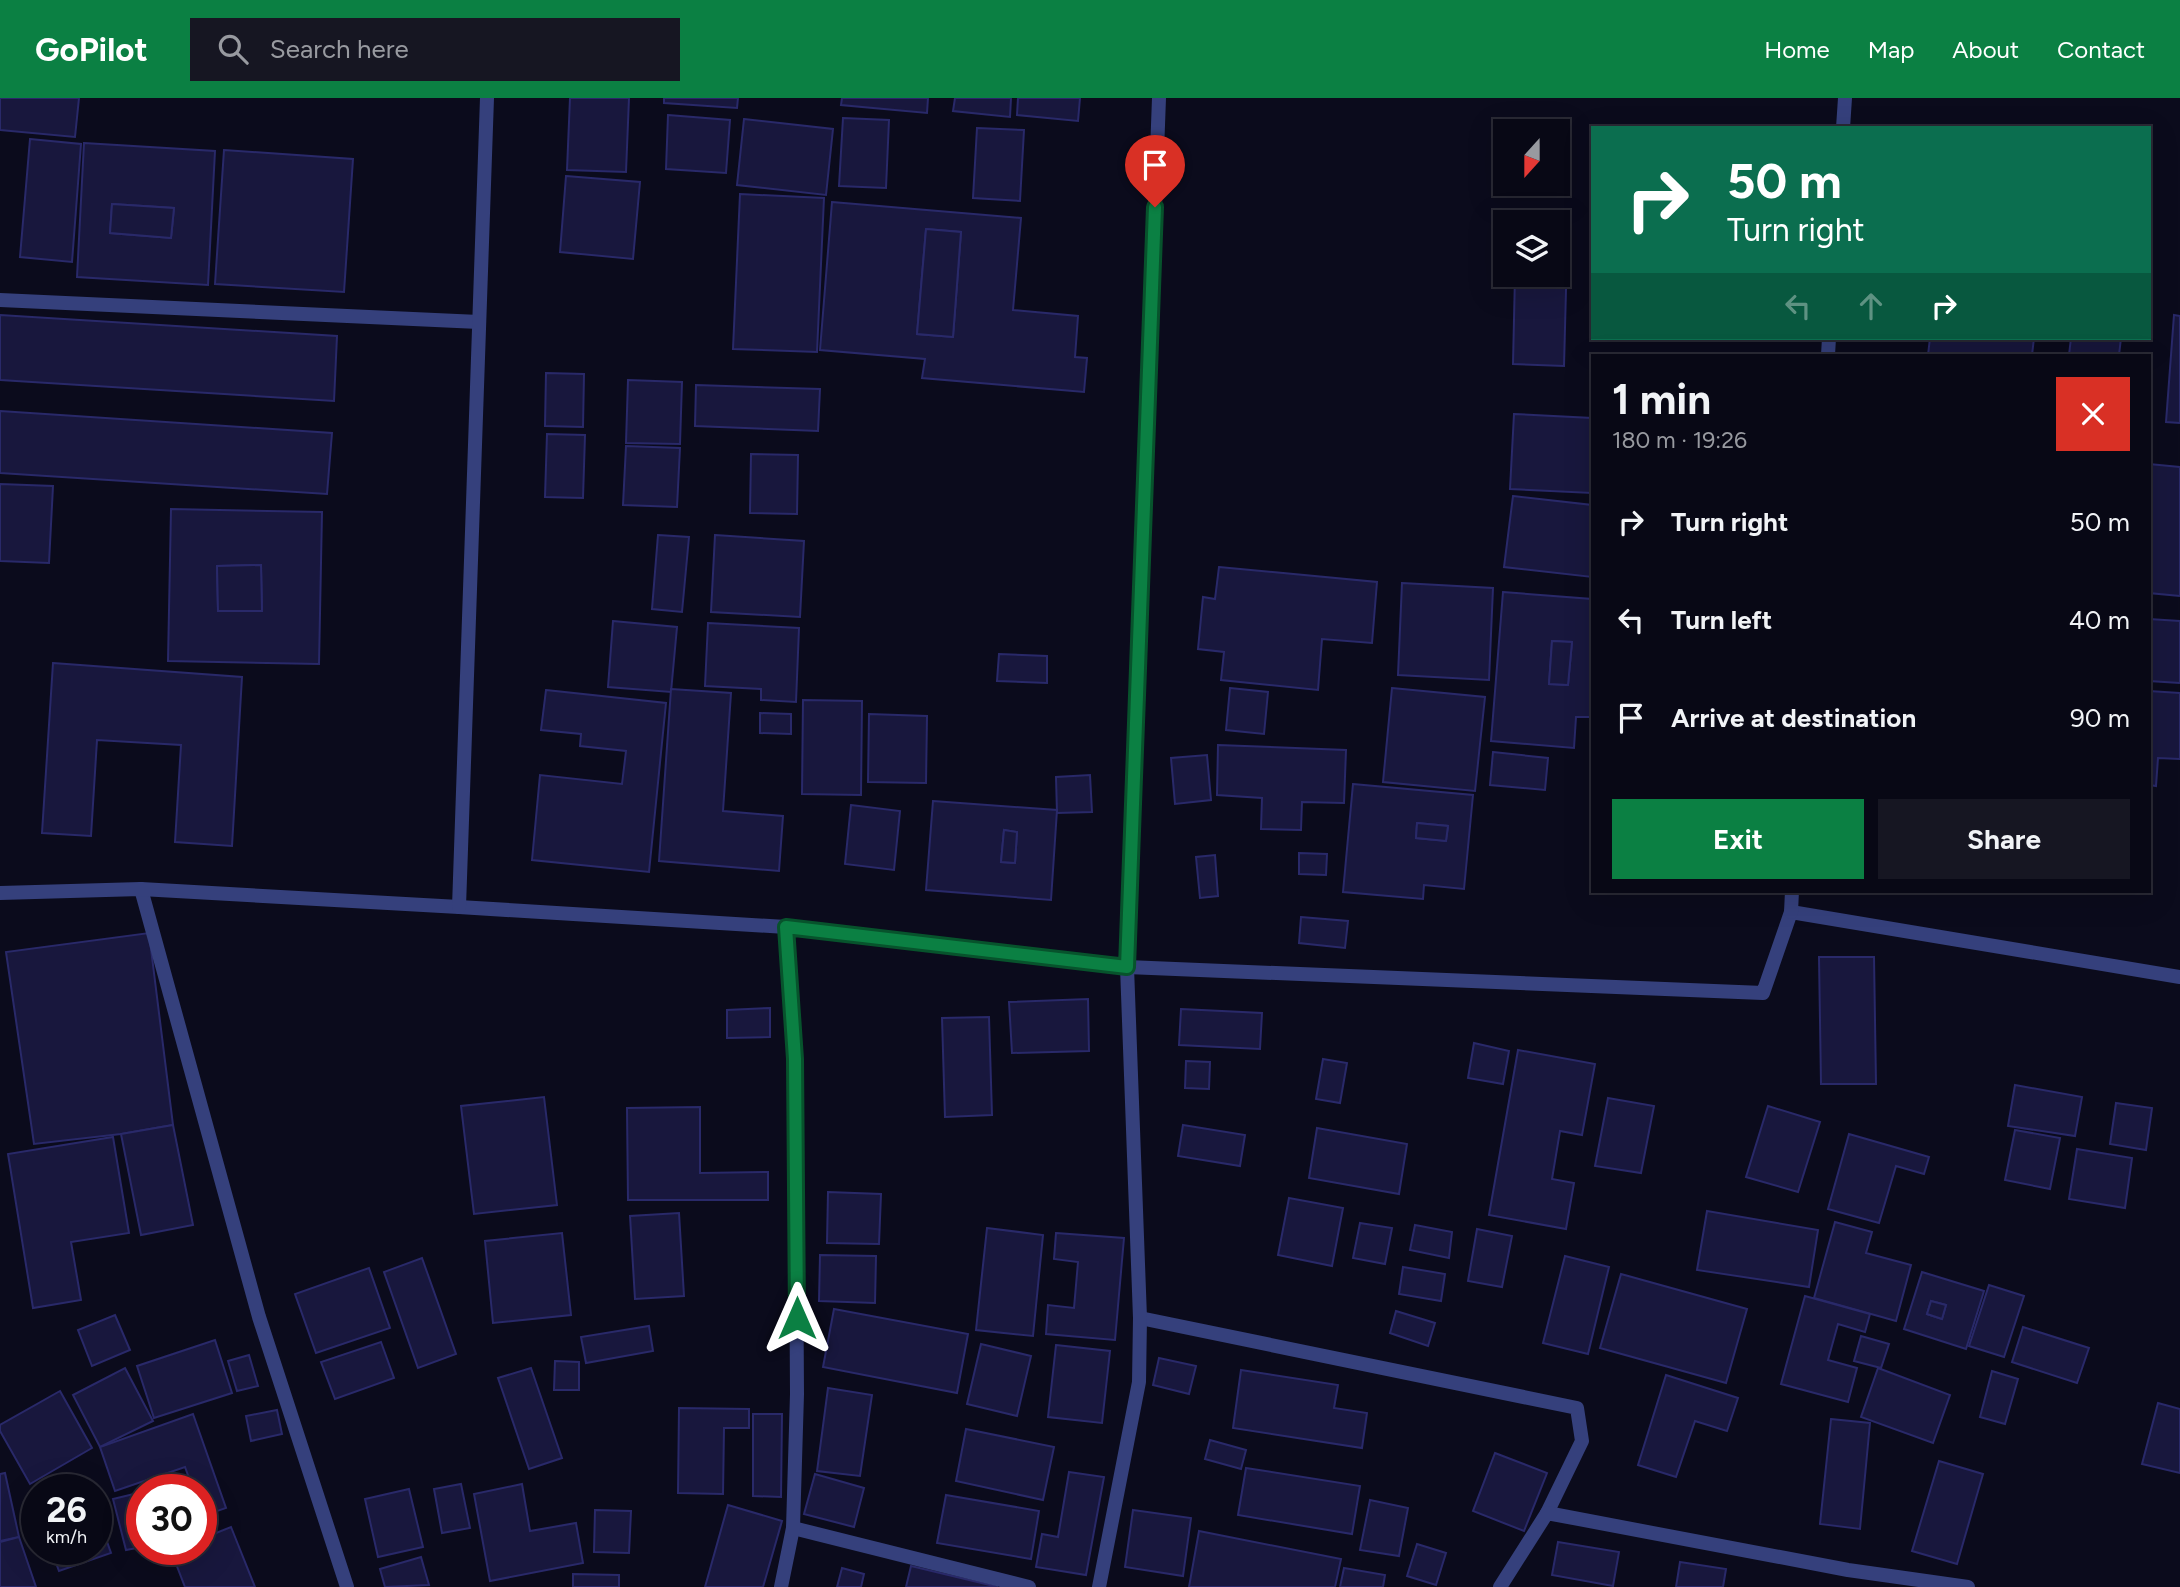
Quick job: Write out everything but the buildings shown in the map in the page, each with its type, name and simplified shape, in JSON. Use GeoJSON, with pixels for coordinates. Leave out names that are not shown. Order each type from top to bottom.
{"type":"FeatureCollection","features":[{"type":"Feature","properties":{"kind":"street"},"geometry":{"type":"LineString","coordinates":[[458,907],[486,98]]}},
{"type":"Feature","properties":{"kind":"street"},"geometry":{"type":"LineString","coordinates":[[1099,1587],[1139,1382],[1140,1318],[1127,967],[1159,98]]}},
{"type":"Feature","properties":{"kind":"street"},"geometry":{"type":"LineString","coordinates":[[1843,126],[1845,98]]}},
{"type":"Feature","properties":{"kind":"street"},"geometry":{"type":"LineString","coordinates":[[0,300],[479,322]]}},
{"type":"Feature","properties":{"kind":"street"},"geometry":{"type":"LineString","coordinates":[[141,889],[259,1317],[347,1587]]}},
{"type":"Feature","properties":{"kind":"street"},"geometry":{"type":"LineString","coordinates":[[0,893],[141,889],[786,927],[1127,967],[1763,993],[1791,912],[1792,893]]}},
{"type":"Feature","properties":{"kind":"street"},"geometry":{"type":"LineString","coordinates":[[1791,912],[2180,977]]}},
{"type":"Feature","properties":{"kind":"street"},"geometry":{"type":"LineString","coordinates":[[781,1587],[793,1528],[797,1394],[795,1059],[786,927]]}},
{"type":"Feature","properties":{"kind":"street"},"geometry":{"type":"LineString","coordinates":[[1140,1318],[1577,1408],[1581,1441],[1547,1513],[1500,1587]]}},
{"type":"Feature","properties":{"kind":"street"},"geometry":{"type":"LineString","coordinates":[[1547,1513],[1848,1570],[1968,1587]]}},
{"type":"Feature","properties":{"kind":"street"},"geometry":{"type":"LineString","coordinates":[[793,1528],[1029,1587]]}},
{"type":"Feature","properties":{"kind":"route"},"geometry":{"type":"LineString","coordinates":[[797,1318],[795,1059],[786,927],[1127,967],[1155,207]]}}]}
